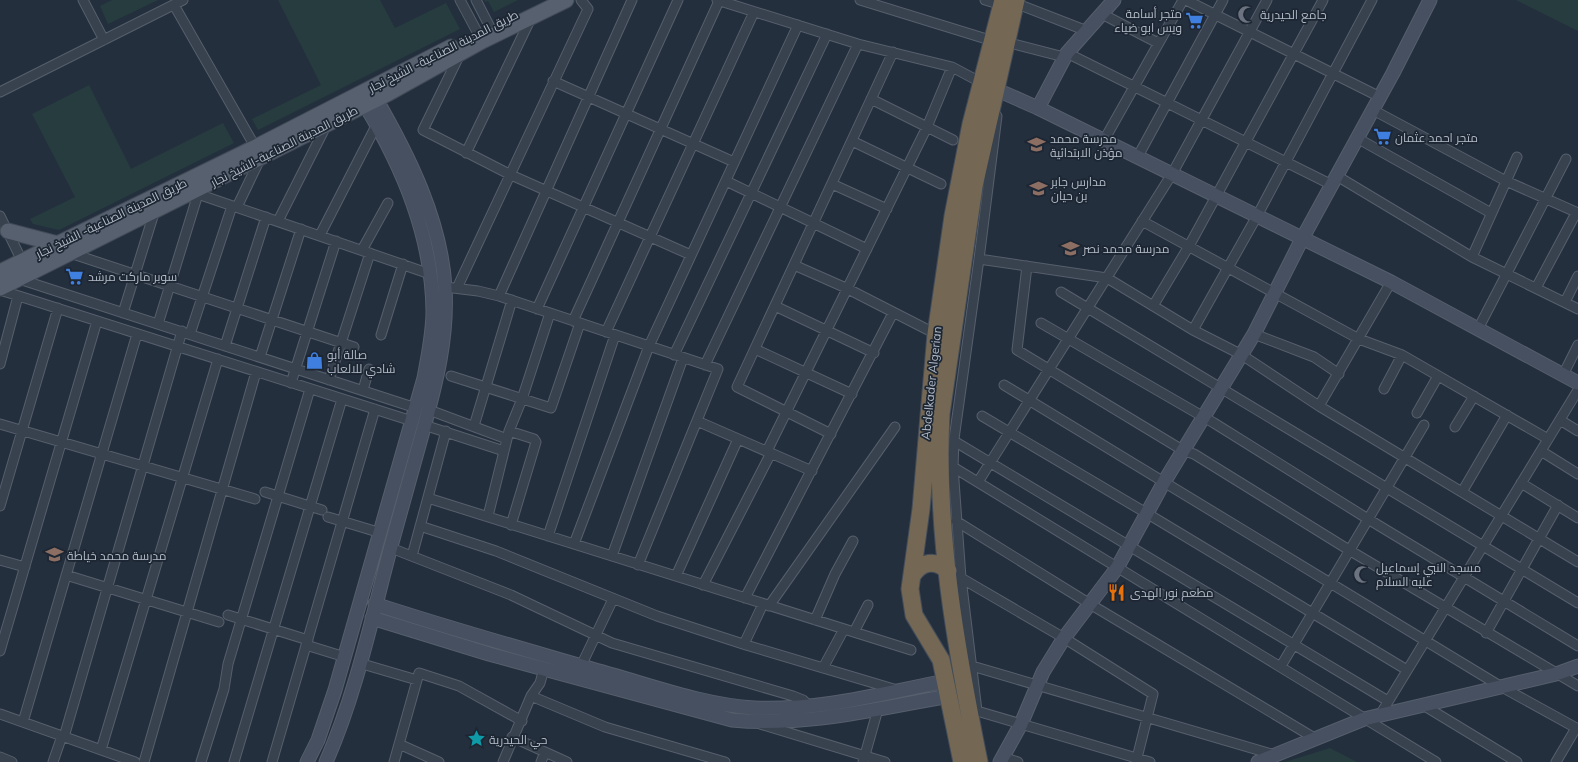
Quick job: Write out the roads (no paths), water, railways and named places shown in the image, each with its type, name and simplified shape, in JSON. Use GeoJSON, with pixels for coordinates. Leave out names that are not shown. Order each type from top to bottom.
{"type":"FeatureCollection","features":[{"type":"Feature","properties":{"kind":"highway","name":"Abdelkader Algerian"},"geometry":{"type":"LineString","coordinates":[[979,762],[965,692],[954,622],[955,575],[941,503],[941,414],[974,186],[993,88],[999,42],[1009,2]]}},
{"type":"Feature","properties":{"kind":"highway","name":"Abdelkader Algerian"},"geometry":{"type":"LineString","coordinates":[[962,762],[941,660],[920,627],[911,602],[912,576],[920,509],[936,334],[953,216],[971,124],[993,88]]}},
{"type":"Feature","properties":{"kind":"highway"},"geometry":{"type":"LineString","coordinates":[[912,576],[916,570],[929,563],[936,563],[955,575]]}},
{"type":"Feature","properties":{"kind":"highway"},"geometry":{"type":"LineString","coordinates":[[920,627],[925,631],[938,633],[945,631],[954,622]]}},
{"type":"Feature","properties":{"kind":"main road","name":"طريق المدينة الصناعية- الشيخ نجار"},"geometry":{"type":"LineString","coordinates":[[9,276],[258,152],[486,34],[543,0]]}},
{"type":"Feature","properties":{"kind":"main road","name":"طريق المدينة الصناعية-الشيخ نجار"},"geometry":{"type":"LineString","coordinates":[[64,248],[195,193],[258,152],[327,124],[460,54],[486,34],[531,17],[566,0]]}},
{"type":"Feature","properties":{"kind":"main road"},"geometry":{"type":"LineString","coordinates":[[8,231],[64,248]]}},
{"type":"Feature","properties":{"kind":"street"},"geometry":{"type":"LineString","coordinates":[[83,0],[104,40]]}},
{"type":"Feature","properties":{"kind":"street"},"geometry":{"type":"LineString","coordinates":[[0,92],[183,0]]}},
{"type":"Feature","properties":{"kind":"street"},"geometry":{"type":"LineString","coordinates":[[460,0],[486,34]]}},
{"type":"Feature","properties":{"kind":"street"},"geometry":{"type":"LineString","coordinates":[[476,0],[486,34]]}},
{"type":"Feature","properties":{"kind":"street"},"geometry":{"type":"LineString","coordinates":[[307,762],[323,726],[340,674],[380,533],[418,423],[429,410],[445,338],[451,288],[511,175],[553,80],[588,9],[581,0]]}},
{"type":"Feature","properties":{"kind":"street"},"geometry":{"type":"LineString","coordinates":[[499,296],[632,0]]}},
{"type":"Feature","properties":{"kind":"street"},"geometry":{"type":"LineString","coordinates":[[537,309],[678,0]]}},
{"type":"Feature","properties":{"kind":"street"},"geometry":{"type":"LineString","coordinates":[[451,376],[551,408],[576,322],[618,222],[718,0],[858,44],[952,67],[1391,282],[1578,382]]}},
{"type":"Feature","properties":{"kind":"street"},"geometry":{"type":"LineString","coordinates":[[860,0],[999,42],[1066,55],[1133,86],[1286,162],[1334,181],[1506,274],[1578,309]]}},
{"type":"Feature","properties":{"kind":"street"},"geometry":{"type":"LineString","coordinates":[[985,0],[1009,2],[1087,31]]}},
{"type":"Feature","properties":{"kind":"street"},"geometry":{"type":"LineString","coordinates":[[1038,108],[1066,55],[1114,0]]}},
{"type":"Feature","properties":{"kind":"street"},"geometry":{"type":"LineString","coordinates":[[1103,142],[1133,86],[1183,0]]}},
{"type":"Feature","properties":{"kind":"street"},"geometry":{"type":"LineString","coordinates":[[1186,0],[1380,97]]}},
{"type":"Feature","properties":{"kind":"street"},"geometry":{"type":"LineString","coordinates":[[1137,158],[1223,0]]}},
{"type":"Feature","properties":{"kind":"street"},"geometry":{"type":"LineString","coordinates":[[978,482],[991,464],[1172,174],[1267,0]]}},
{"type":"Feature","properties":{"kind":"street"},"geometry":{"type":"LineString","coordinates":[[1153,306],[1189,246],[1323,0]]}},
{"type":"Feature","properties":{"kind":"street"},"geometry":{"type":"LineString","coordinates":[[1193,330],[1257,216],[1372,0]]}},
{"type":"Feature","properties":{"kind":"street"},"geometry":{"type":"LineString","coordinates":[[1018,762],[1001,760],[1021,724],[1036,686],[1064,638],[1117,568],[1148,514],[1164,482],[1242,355],[1302,239],[1380,97],[1430,0]]}},
{"type":"Feature","properties":{"kind":"street"},"geometry":{"type":"LineString","coordinates":[[53,762],[63,736],[177,346],[186,333],[202,297],[234,206],[258,152],[174,4]]}},
{"type":"Feature","properties":{"kind":"street"},"geometry":{"type":"LineString","coordinates":[[548,536],[611,334],[650,236],[754,12]]}},
{"type":"Feature","properties":{"kind":"street"},"geometry":{"type":"LineString","coordinates":[[1102,14],[1158,43]]}},
{"type":"Feature","properties":{"kind":"street"},"geometry":{"type":"LineString","coordinates":[[466,152],[531,17]]}},
{"type":"Feature","properties":{"kind":"street"},"geometry":{"type":"LineString","coordinates":[[574,544],[649,346],[798,25]]}},
{"type":"Feature","properties":{"kind":"street"},"geometry":{"type":"LineString","coordinates":[[674,355],[827,34]]}},
{"type":"Feature","properties":{"kind":"street"},"geometry":{"type":"LineString","coordinates":[[705,365],[858,44]]}},
{"type":"Feature","properties":{"kind":"street"},"geometry":{"type":"LineString","coordinates":[[831,434],[737,387],[893,52]]}},
{"type":"Feature","properties":{"kind":"street"},"geometry":{"type":"LineString","coordinates":[[460,54],[423,130],[511,175],[692,255]]}},
{"type":"Feature","properties":{"kind":"street"},"geometry":{"type":"LineString","coordinates":[[703,585],[769,452],[786,412],[806,373],[825,330],[927,127],[952,67]]}},
{"type":"Feature","properties":{"kind":"street"},"geometry":{"type":"LineString","coordinates":[[553,80],[734,162]]}},
{"type":"Feature","properties":{"kind":"street"},"geometry":{"type":"LineString","coordinates":[[993,88],[979,259],[954,441],[953,468],[956,521],[955,575],[972,666],[977,711],[1137,760],[1150,762]]}},
{"type":"Feature","properties":{"kind":"street"},"geometry":{"type":"LineString","coordinates":[[871,99],[953,140]]}},
{"type":"Feature","properties":{"kind":"street"},"geometry":{"type":"LineString","coordinates":[[326,762],[338,732],[355,678],[390,551],[418,423],[416,408],[424,378],[432,334],[433,311],[430,274],[416,191],[377,124],[371,102]]}},
{"type":"Feature","properties":{"kind":"street"},"geometry":{"type":"LineString","coordinates":[[371,102],[416,191],[436,236],[451,288]]}},
{"type":"Feature","properties":{"kind":"street"},"geometry":{"type":"LineString","coordinates":[[1373,110],[1506,181],[1577,213],[1536,288]]}},
{"type":"Feature","properties":{"kind":"street"},"geometry":{"type":"LineString","coordinates":[[278,221],[327,124]]}},
{"type":"Feature","properties":{"kind":"street"},"geometry":{"type":"LineString","coordinates":[[320,235],[377,124]]}},
{"type":"Feature","properties":{"kind":"street"},"geometry":{"type":"LineString","coordinates":[[1357,138],[1491,213]]}},
{"type":"Feature","properties":{"kind":"street"},"geometry":{"type":"LineString","coordinates":[[852,141],[941,184]]}},
{"type":"Feature","properties":{"kind":"street"},"geometry":{"type":"LineString","coordinates":[[1472,256],[1517,157]]}},
{"type":"Feature","properties":{"kind":"street"},"geometry":{"type":"LineString","coordinates":[[1478,329],[1566,159]]}},
{"type":"Feature","properties":{"kind":"street"},"geometry":{"type":"LineString","coordinates":[[726,181],[867,249]]}},
{"type":"Feature","properties":{"kind":"street"},"geometry":{"type":"LineString","coordinates":[[832,184],[886,209]]}},
{"type":"Feature","properties":{"kind":"street"},"geometry":{"type":"LineString","coordinates":[[158,324],[170,287],[195,193],[430,274]]}},
{"type":"Feature","properties":{"kind":"street"},"geometry":{"type":"LineString","coordinates":[[329,380],[366,251],[388,203]]}},
{"type":"Feature","properties":{"kind":"street"},"geometry":{"type":"LineString","coordinates":[[123,312],[155,210]]}},
{"type":"Feature","properties":{"kind":"street"},"geometry":{"type":"LineString","coordinates":[[0,216],[8,231],[9,276],[18,296],[0,364]]}},
{"type":"Feature","properties":{"kind":"street"},"geometry":{"type":"LineString","coordinates":[[225,346],[266,217]]}},
{"type":"Feature","properties":{"kind":"street"},"geometry":{"type":"LineString","coordinates":[[1142,221],[1359,339],[1402,355],[1548,439]]}},
{"type":"Feature","properties":{"kind":"street"},"geometry":{"type":"LineString","coordinates":[[260,357],[301,229]]}},
{"type":"Feature","properties":{"kind":"street"},"geometry":{"type":"LineString","coordinates":[[291,383],[336,241]]}},
{"type":"Feature","properties":{"kind":"street"},"geometry":{"type":"LineString","coordinates":[[64,248],[135,276],[354,347]]}},
{"type":"Feature","properties":{"kind":"street"},"geometry":{"type":"LineString","coordinates":[[979,259],[1107,278],[1193,330],[1242,355],[1319,406],[1578,562]]}},
{"type":"Feature","properties":{"kind":"street"},"geometry":{"type":"LineString","coordinates":[[381,334],[403,264]]}},
{"type":"Feature","properties":{"kind":"street"},"geometry":{"type":"LineString","coordinates":[[794,265],[846,288],[936,334]]}},
{"type":"Feature","properties":{"kind":"street"},"geometry":{"type":"LineString","coordinates":[[1027,266],[1017,350],[1184,451],[1194,454],[1486,633],[1578,686]]}},
{"type":"Feature","properties":{"kind":"street"},"geometry":{"type":"LineString","coordinates":[[9,276],[416,408]]}},
{"type":"Feature","properties":{"kind":"street"},"geometry":{"type":"LineString","coordinates":[[1564,302],[1578,276]]}},
{"type":"Feature","properties":{"kind":"street"},"geometry":{"type":"LineString","coordinates":[[1319,406],[1339,374],[1391,282]]}},
{"type":"Feature","properties":{"kind":"street"},"geometry":{"type":"LineString","coordinates":[[451,288],[499,296],[718,370],[638,565]]}},
{"type":"Feature","properties":{"kind":"street"},"geometry":{"type":"LineString","coordinates":[[1061,292],[1578,603]]}},
{"type":"Feature","properties":{"kind":"street"},"geometry":{"type":"LineString","coordinates":[[18,296],[446,431],[504,451]]}},
{"type":"Feature","properties":{"kind":"street"},"geometry":{"type":"LineString","coordinates":[[474,426],[512,300]]}},
{"type":"Feature","properties":{"kind":"street"},"geometry":{"type":"LineString","coordinates":[[775,306],[874,353]]}},
{"type":"Feature","properties":{"kind":"street"},"geometry":{"type":"LineString","coordinates":[[0,506],[58,308]]}},
{"type":"Feature","properties":{"kind":"street"},"geometry":{"type":"LineString","coordinates":[[488,516],[508,435],[522,399],[550,313]]}},
{"type":"Feature","properties":{"kind":"street"},"geometry":{"type":"LineString","coordinates":[[745,598],[874,353],[893,313]]}},
{"type":"Feature","properties":{"kind":"street"},"geometry":{"type":"LineString","coordinates":[[0,651],[97,321]]}},
{"type":"Feature","properties":{"kind":"street"},"geometry":{"type":"LineString","coordinates":[[1041,323],[1203,417],[1368,520],[1578,646]]}},
{"type":"Feature","properties":{"kind":"street"},"geometry":{"type":"LineString","coordinates":[[23,722],[137,334]]}},
{"type":"Feature","properties":{"kind":"street"},"geometry":{"type":"LineString","coordinates":[[1254,334],[1314,357],[1339,374]]}},
{"type":"Feature","properties":{"kind":"street"},"geometry":{"type":"LineString","coordinates":[[1563,375],[1578,345]]}},
{"type":"Feature","properties":{"kind":"street"},"geometry":{"type":"LineString","coordinates":[[755,349],[852,394]]}},
{"type":"Feature","properties":{"kind":"street"},"geometry":{"type":"LineString","coordinates":[[1384,389],[1402,355]]}},
{"type":"Feature","properties":{"kind":"street"},"geometry":{"type":"LineString","coordinates":[[612,556],[684,358]]}},
{"type":"Feature","properties":{"kind":"street"},"geometry":{"type":"LineString","coordinates":[[101,750],[218,359]]}},
{"type":"Feature","properties":{"kind":"street"},"geometry":{"type":"LineString","coordinates":[[363,390],[370,369]]}},
{"type":"Feature","properties":{"kind":"street"},"geometry":{"type":"LineString","coordinates":[[144,762],[256,372]]}},
{"type":"Feature","properties":{"kind":"street"},"geometry":{"type":"LineString","coordinates":[[1417,413],[1438,376]]}},
{"type":"Feature","properties":{"kind":"street"},"geometry":{"type":"LineString","coordinates":[[1004,385],[1425,641],[1500,686],[1577,729],[1556,762]]}},
{"type":"Feature","properties":{"kind":"street"},"geometry":{"type":"LineString","coordinates":[[201,762],[224,689],[228,664],[241,619],[310,389]]}},
{"type":"Feature","properties":{"kind":"street"},"geometry":{"type":"LineString","coordinates":[[1380,715],[1578,390]]}},
{"type":"Feature","properties":{"kind":"street"},"geometry":{"type":"LineString","coordinates":[[272,762],[342,521],[376,395]]}},
{"type":"Feature","properties":{"kind":"street"},"geometry":{"type":"LineString","coordinates":[[1455,426],[1474,396]]}},
{"type":"Feature","properties":{"kind":"street"},"geometry":{"type":"LineString","coordinates":[[234,762],[342,399]]}},
{"type":"Feature","properties":{"kind":"street"},"geometry":{"type":"LineString","coordinates":[[429,410],[474,426],[508,435],[534,439],[536,442],[512,524]]}},
{"type":"Feature","properties":{"kind":"street"},"geometry":{"type":"LineString","coordinates":[[1462,492],[1507,415]]}},
{"type":"Feature","properties":{"kind":"street"},"geometry":{"type":"LineString","coordinates":[[982,416],[1407,670]]}},
{"type":"Feature","properties":{"kind":"street"},"geometry":{"type":"LineString","coordinates":[[1560,420],[1578,431]]}},
{"type":"Feature","properties":{"kind":"street"},"geometry":{"type":"LineString","coordinates":[[697,421],[812,471]]}},
{"type":"Feature","properties":{"kind":"street"},"geometry":{"type":"LineString","coordinates":[[0,424],[255,499]]}},
{"type":"Feature","properties":{"kind":"street"},"geometry":{"type":"LineString","coordinates":[[1281,666],[1424,425]]}},
{"type":"Feature","properties":{"kind":"street"},"geometry":{"type":"LineString","coordinates":[[744,644],[766,605],[895,427]]}},
{"type":"Feature","properties":{"kind":"street"},"geometry":{"type":"LineString","coordinates":[[412,556],[446,431]]}},
{"type":"Feature","properties":{"kind":"street"},"geometry":{"type":"LineString","coordinates":[[676,576],[738,439]]}},
{"type":"Feature","properties":{"kind":"street"},"geometry":{"type":"LineString","coordinates":[[954,441],[1388,701]]}},
{"type":"Feature","properties":{"kind":"street"},"geometry":{"type":"LineString","coordinates":[[1541,451],[1578,474]]}},
{"type":"Feature","properties":{"kind":"street"},"geometry":{"type":"LineString","coordinates":[[953,468],[1281,666],[1364,719],[1436,762]]}},
{"type":"Feature","properties":{"kind":"street"},"geometry":{"type":"LineString","coordinates":[[1521,483],[1578,518]]}},
{"type":"Feature","properties":{"kind":"street"},"geometry":{"type":"LineString","coordinates":[[265,492],[309,506],[342,521],[380,533]]}},
{"type":"Feature","properties":{"kind":"street"},"geometry":{"type":"LineString","coordinates":[[428,498],[911,650]]}},
{"type":"Feature","properties":{"kind":"street"},"geometry":{"type":"LineString","coordinates":[[1486,633],[1558,506]]}},
{"type":"Feature","properties":{"kind":"street"},"geometry":{"type":"LineString","coordinates":[[956,521],[1090,604],[1316,739]]}},
{"type":"Feature","properties":{"kind":"street"},"geometry":{"type":"LineString","coordinates":[[420,526],[496,551],[657,616],[744,644],[898,690]]}},
{"type":"Feature","properties":{"kind":"street"},"geometry":{"type":"LineString","coordinates":[[815,620],[835,574],[853,540]]}},
{"type":"Feature","properties":{"kind":"street"},"geometry":{"type":"LineString","coordinates":[[376,550],[390,551],[412,556],[440,569],[510,595],[595,636],[681,664],[793,696],[803,700],[809,706],[811,720]]}},
{"type":"Feature","properties":{"kind":"street"},"geometry":{"type":"LineString","coordinates":[[0,560],[25,567]]}},
{"type":"Feature","properties":{"kind":"street"},"geometry":{"type":"LineString","coordinates":[[66,575],[219,622]]}},
{"type":"Feature","properties":{"kind":"street"},"geometry":{"type":"LineString","coordinates":[[955,575],[1064,638],[1153,694],[1137,760]]}},
{"type":"Feature","properties":{"kind":"street"},"geometry":{"type":"LineString","coordinates":[[581,666],[613,599]]}},
{"type":"Feature","properties":{"kind":"street"},"geometry":{"type":"LineString","coordinates":[[375,604],[457,631],[716,703],[754,708],[809,706],[898,690],[947,688]]}},
{"type":"Feature","properties":{"kind":"street"},"geometry":{"type":"LineString","coordinates":[[854,632],[868,605]]}},
{"type":"Feature","properties":{"kind":"street"},"geometry":{"type":"LineString","coordinates":[[228,614],[273,629],[345,657]]}},
{"type":"Feature","properties":{"kind":"street"},"geometry":{"type":"LineString","coordinates":[[372,618],[544,669],[701,713],[732,720],[754,722],[811,720],[878,709],[947,688]]}},
{"type":"Feature","properties":{"kind":"street"},"geometry":{"type":"LineString","coordinates":[[824,668],[844,629]]}},
{"type":"Feature","properties":{"kind":"street"},"geometry":{"type":"LineString","coordinates":[[528,664],[531,651]]}},
{"type":"Feature","properties":{"kind":"street"},"geometry":{"type":"LineString","coordinates":[[359,663],[417,680]]}},
{"type":"Feature","properties":{"kind":"street"},"geometry":{"type":"LineString","coordinates":[[972,666],[1148,719],[1275,755]]}},
{"type":"Feature","properties":{"kind":"street"},"geometry":{"type":"LineString","coordinates":[[1258,762],[1364,719],[1556,674],[1578,666]]}},
{"type":"Feature","properties":{"kind":"street"},"geometry":{"type":"LineString","coordinates":[[503,762],[512,737],[522,721],[531,696],[540,683],[544,669]]}},
{"type":"Feature","properties":{"kind":"street"},"geometry":{"type":"LineString","coordinates":[[394,762],[419,673],[459,686],[522,721]]}},
{"type":"Feature","properties":{"kind":"street"},"geometry":{"type":"LineString","coordinates":[[340,674],[355,678]]}},
{"type":"Feature","properties":{"kind":"street"},"geometry":{"type":"LineString","coordinates":[[531,696],[605,727],[725,762]]}},
{"type":"Feature","properties":{"kind":"street"},"geometry":{"type":"LineString","coordinates":[[1423,705],[1517,762]]}},
{"type":"Feature","properties":{"kind":"street"},"geometry":{"type":"LineString","coordinates":[[863,759],[878,709]]}},
{"type":"Feature","properties":{"kind":"street"},"geometry":{"type":"LineString","coordinates":[[0,714],[135,762]]}},
{"type":"Feature","properties":{"kind":"street"},"geometry":{"type":"LineString","coordinates":[[754,722],[863,759],[885,762]]}},
{"type":"Feature","properties":{"kind":"street"},"geometry":{"type":"LineString","coordinates":[[512,737],[567,762]]}},
{"type":"Feature","properties":{"kind":"street"},"geometry":{"type":"LineString","coordinates":[[399,744],[426,759],[439,762]]}},
{"type":"Feature","properties":{"kind":"street"},"geometry":{"type":"LineString","coordinates":[[541,762],[545,752]]}},
{"type":"Feature","properties":{"kind":"street"},"geometry":{"type":"LineString","coordinates":[[0,757],[12,762]]}},
{"type":"Feature","properties":{"kind":"place","name":"جامع الحيدرية"},"geometry":{"type":"Point","coordinates":[1247,14]}},
{"type":"Feature","properties":{"kind":"place","name":"متجر أسامة ويس ابو ضياء"},"geometry":{"type":"Point","coordinates":[1195,20]}},
{"type":"Feature","properties":{"kind":"place","name":"متجر احمد عثمان"},"geometry":{"type":"Point","coordinates":[1382,137]}},
{"type":"Feature","properties":{"kind":"place","name":"مدرسة محمد مؤذن الابتدائية"},"geometry":{"type":"Point","coordinates":[1037,145]}},
{"type":"Feature","properties":{"kind":"place","name":"مدارس جابر بن حيان"},"geometry":{"type":"Point","coordinates":[1038,188]}},
{"type":"Feature","properties":{"kind":"place","name":"مدرسة محمد نصر"},"geometry":{"type":"Point","coordinates":[1070,248]}},
{"type":"Feature","properties":{"kind":"place","name":"سوبر ماركت مرشد"},"geometry":{"type":"Point","coordinates":[75,276]}},
{"type":"Feature","properties":{"kind":"place","name":"صالة أبو شادي للالعاب"},"geometry":{"type":"Point","coordinates":[314,361]}},
{"type":"Feature","properties":{"kind":"place","name":"مدرسة محمد خياطة"},"geometry":{"type":"Point","coordinates":[54,555]}},
{"type":"Feature","properties":{"kind":"place","name":"مسجد النبي إسماعيل عليه السلام"},"geometry":{"type":"Point","coordinates":[1363,574]}},
{"type":"Feature","properties":{"kind":"place","name":"مطعم نور الهدى"},"geometry":{"type":"Point","coordinates":[1117,592]}},
{"type":"Feature","properties":{"kind":"place","name":"حي الحيدرية"},"geometry":{"type":"Point","coordinates":[476,739]}}]}
